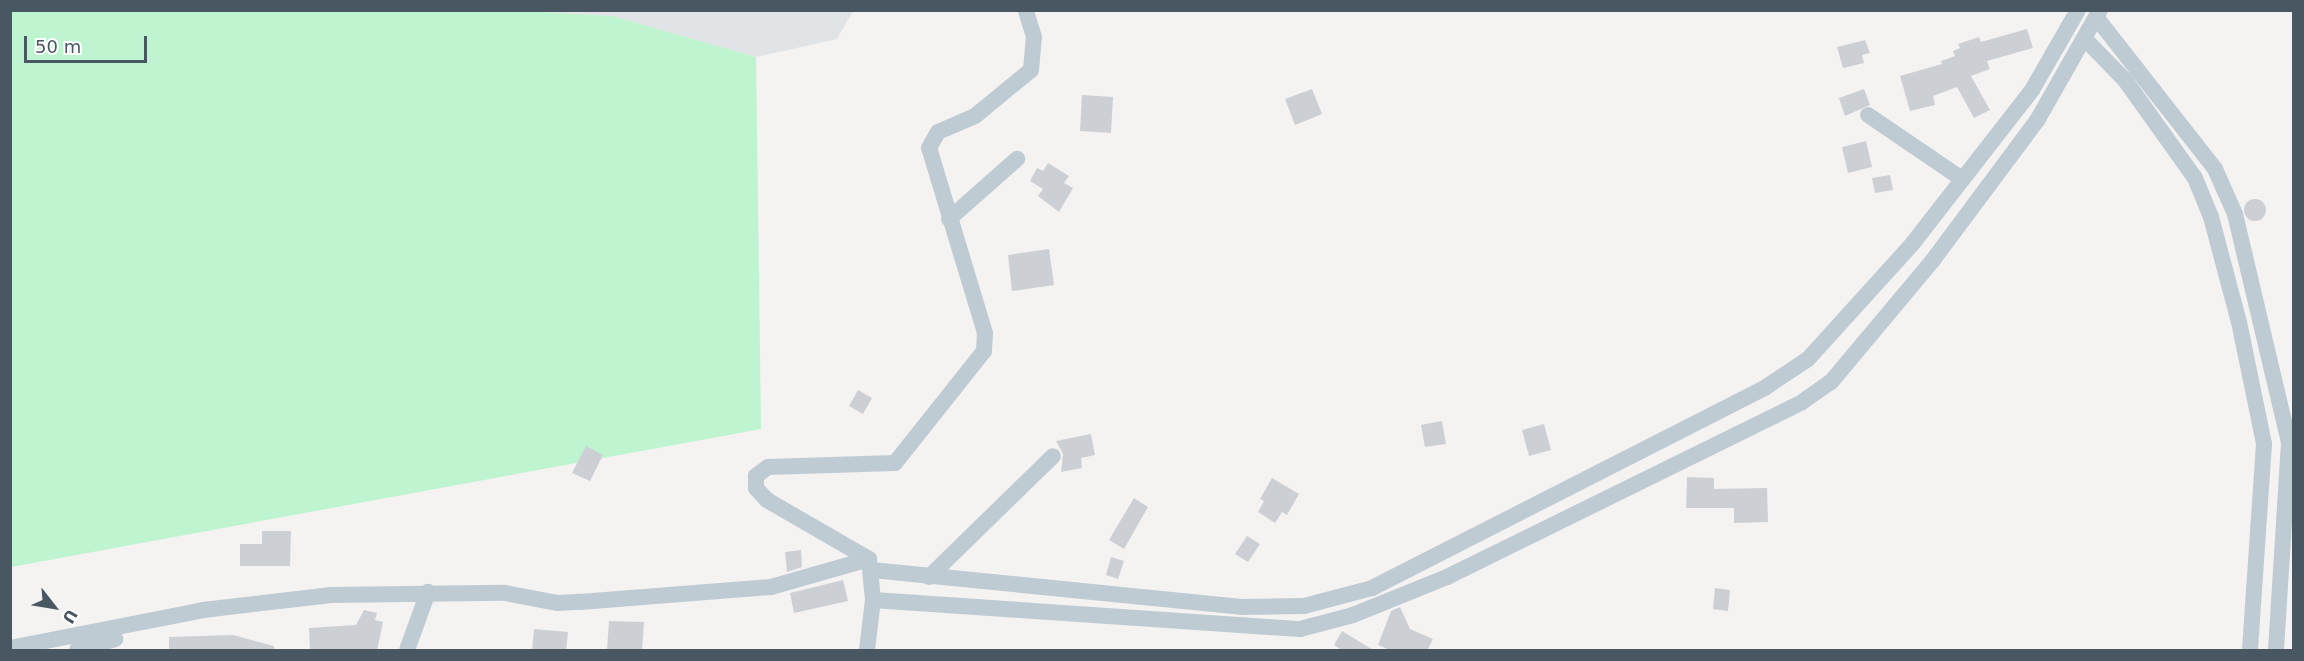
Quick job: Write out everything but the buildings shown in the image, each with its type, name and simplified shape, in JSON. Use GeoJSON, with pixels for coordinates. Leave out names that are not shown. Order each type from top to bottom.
{"type":"FeatureCollection","features":[{"type":"Feature","properties":{"kind":"street"},"geometry":{"type":"LineString","coordinates":[[1026,10],[1034,37],[1031,70],[992,104],[938,132],[930,141],[930,155],[985,333],[986,345],[979,359],[895,463],[768,467],[756,476],[756,488],[766,500],[871,565],[929,577],[1241,608],[1287,607],[1347,597],[1439,554],[1794,370],[1912,243],[2032,90],[2078,10]]}},
{"type":"Feature","properties":{"kind":"street"},"geometry":{"type":"LineString","coordinates":[[873,600],[1280,629],[1330,623],[1447,577],[1802,402],[1831,382],[1853,360],[1933,260],[2050,102],[2098,14],[2215,169],[2235,214],[2289,443],[2276,651]]}},
{"type":"Feature","properties":{"kind":"street"},"geometry":{"type":"LineString","coordinates":[[2085,39],[2125,80],[2194,178],[2211,217],[2239,322],[2264,444],[2250,651]]}},
{"type":"Feature","properties":{"kind":"street"},"geometry":{"type":"LineString","coordinates":[[1868,115],[1962,179]]}},
{"type":"Feature","properties":{"kind":"street"},"geometry":{"type":"LineString","coordinates":[[949,219],[1017,159]]}},
{"type":"Feature","properties":{"kind":"street"},"geometry":{"type":"LineString","coordinates":[[1912,243],[1933,260]]}},
{"type":"Feature","properties":{"kind":"street"},"geometry":{"type":"LineString","coordinates":[[929,577],[1053,456]]}},
{"type":"Feature","properties":{"kind":"street"},"geometry":{"type":"LineString","coordinates":[[10,648],[76,638],[150,619],[331,595],[505,592],[564,603],[723,593],[807,580],[871,565]]}},
{"type":"Feature","properties":{"kind":"street"},"geometry":{"type":"LineString","coordinates":[[867,651],[873,600],[871,565]]}},
{"type":"Feature","properties":{"kind":"street"},"geometry":{"type":"LineString","coordinates":[[407,651],[428,592]]}},
{"type":"Feature","properties":{"kind":"street"},"geometry":{"type":"LineString","coordinates":[[77,651],[123,636],[150,619]]}},
{"type":"Feature","properties":{"kind":"shaded area"},"geometry":{"type":"Polygon","coordinates":[[[525,11],[853,11],[837,39],[756,57],[612,16],[525,11]]]}},
{"type":"Feature","properties":{"kind":"green space"},"geometry":{"type":"Polygon","coordinates":[[[11,11],[525,11],[612,16],[756,57],[761,429],[11,567],[11,11]]]}}]}
